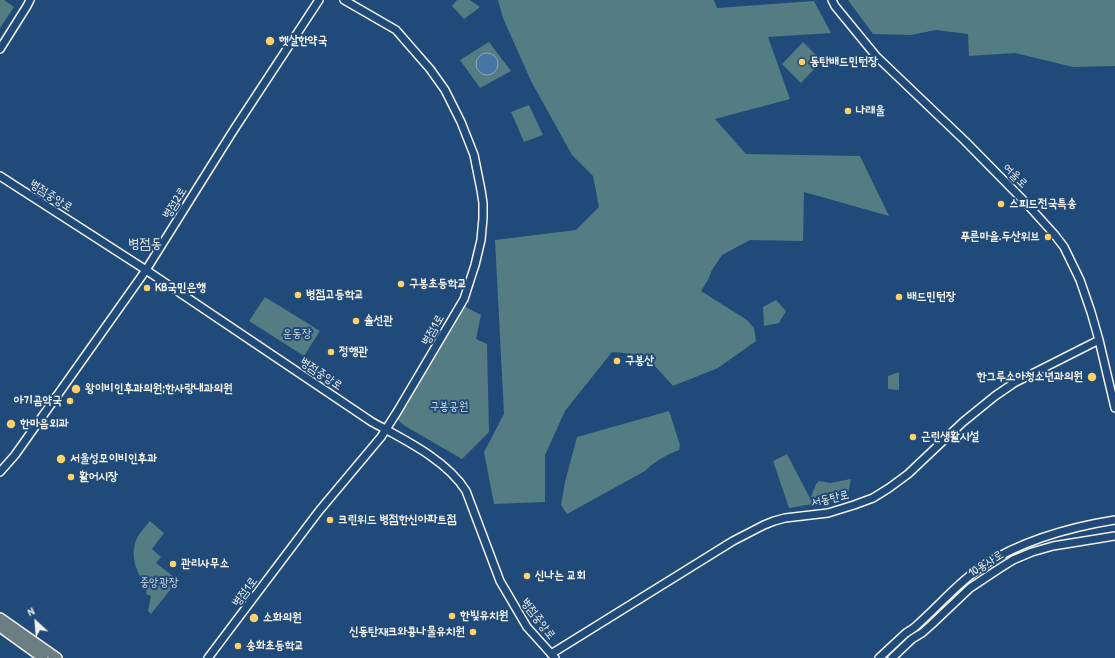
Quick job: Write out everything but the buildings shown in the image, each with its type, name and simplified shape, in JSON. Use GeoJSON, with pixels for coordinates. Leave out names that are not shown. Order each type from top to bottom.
{"type":"FeatureCollection","features":[{"type":"Feature","properties":{"kind":"main road"},"geometry":{"type":"LineString","coordinates":[[0,618],[57,658]]}},
{"type":"Feature","properties":{"kind":"main road"},"geometry":{"type":"LineString","coordinates":[[0,627],[43,658]]}},
{"type":"Feature","properties":{"kind":"street"},"geometry":{"type":"LineString","coordinates":[[0,49],[30,0]]}},
{"type":"Feature","properties":{"kind":"street","name":"병점2로"},"geometry":{"type":"LineString","coordinates":[[0,472],[15,455],[146,270],[233,131],[319,0]]}},
{"type":"Feature","properties":{"kind":"street","name":"병점1로"},"geometry":{"type":"LineString","coordinates":[[208,658],[319,511],[386,430],[464,299],[481,240],[483,204],[478,171],[472,149],[461,122],[445,90],[396,30],[344,0]]}},
{"type":"Feature","properties":{"kind":"street","name":"여울로"},"geometry":{"type":"LineString","coordinates":[[832,0],[835,6],[876,56],[965,141],[1026,203],[1064,247],[1080,280],[1099,340],[1115,408]]}},
{"type":"Feature","properties":{"kind":"street","name":"병점중앙로"},"geometry":{"type":"LineString","coordinates":[[0,176],[146,270],[372,422],[431,456],[453,474],[462,485],[469,498],[500,581],[528,627],[553,656]]}},
{"type":"Feature","properties":{"kind":"street","name":"서동탄로"},"geometry":{"type":"LineString","coordinates":[[553,656],[733,541],[764,525],[785,518],[828,513],[854,506],[873,498],[908,474],[963,422],[995,396],[1014,383],[1099,340]]}},
{"type":"Feature","properties":{"kind":"street","name":"10용사로"},"geometry":{"type":"LineString","coordinates":[[879,658],[906,633],[916,626],[968,576],[983,565],[1036,540],[1076,527],[1115,520]]}},
{"type":"Feature","properties":{"kind":"street","name":"10용사로"},"geometry":{"type":"LineString","coordinates":[[892,658],[912,639],[922,633],[970,588],[1021,556],[1064,544],[1115,536]]}},
{"type":"Feature","properties":{"kind":"street","name":"10용사로"},"geometry":{"type":"LineString","coordinates":[[886,658],[909,636],[916,626]]}},
{"type":"Feature","properties":{"kind":"street"},"geometry":{"type":"LineString","coordinates":[[899,658],[922,633]]}},
{"type":"Feature","properties":{"kind":"green space"},"geometry":{"type":"Polygon","coordinates":[[[0,0],[4,0],[14,7],[0,28],[0,0]]]}},
{"type":"Feature","properties":{"kind":"green space"},"geometry":{"type":"Polygon","coordinates":[[[457,0],[470,0],[480,7],[464,19],[452,6],[457,0]]]}},
{"type":"Feature","properties":{"kind":"green space"},"geometry":{"type":"Polygon","coordinates":[[[498,0],[714,0],[717,8],[814,1],[831,33],[768,37],[790,99],[715,119],[746,154],[860,156],[889,216],[804,192],[803,241],[750,240],[722,255],[701,291],[747,320],[754,328],[756,341],[718,368],[673,386],[645,355],[612,352],[565,411],[545,455],[545,502],[494,504],[484,452],[504,414],[495,240],[576,230],[599,207],[593,176],[572,155],[531,81],[503,18],[498,0]]]}},
{"type":"Feature","properties":{"kind":"green space"},"geometry":{"type":"Polygon","coordinates":[[[848,0],[1115,0],[1115,66],[1073,67],[1015,53],[969,56],[968,34],[936,30],[911,35],[873,34],[848,0]]]}},
{"type":"Feature","properties":{"kind":"green space"},"geometry":{"type":"Polygon","coordinates":[[[489,42],[511,71],[480,88],[460,60],[489,42]]]}},
{"type":"Feature","properties":{"kind":"green space","name":"동탄배드민턴장"},"geometry":{"type":"Polygon","coordinates":[[[803,42],[822,61],[801,83],[782,64],[803,42]]]}},
{"type":"Feature","properties":{"kind":"green space"},"geometry":{"type":"Polygon","coordinates":[[[529,105],[543,135],[524,142],[511,112],[529,105]]]}},
{"type":"Feature","properties":{"kind":"green space","name":"운동장"},"geometry":{"type":"Polygon","coordinates":[[[265,297],[320,331],[304,356],[249,321],[265,297]]]}},
{"type":"Feature","properties":{"kind":"green space"},"geometry":{"type":"Polygon","coordinates":[[[776,300],[786,311],[779,323],[764,326],[763,307],[776,300]]]}},
{"type":"Feature","properties":{"kind":"green space","name":"구봉공원"},"geometry":{"type":"Polygon","coordinates":[[[464,306],[481,315],[476,339],[487,344],[489,432],[462,459],[405,426],[397,419],[464,306]]]}},
{"type":"Feature","properties":{"kind":"green space"},"geometry":{"type":"Polygon","coordinates":[[[899,372],[899,390],[888,389],[888,376],[899,372]]]}},
{"type":"Feature","properties":{"kind":"green space"},"geometry":{"type":"Polygon","coordinates":[[[669,411],[680,445],[679,450],[661,459],[645,471],[567,514],[561,505],[565,482],[577,437],[669,411]]]}},
{"type":"Feature","properties":{"kind":"green space"},"geometry":{"type":"Polygon","coordinates":[[[787,454],[813,504],[789,508],[773,461],[787,454]]]}},
{"type":"Feature","properties":{"kind":"green space"},"geometry":{"type":"Polygon","coordinates":[[[851,479],[848,493],[838,498],[830,501],[821,501],[811,497],[816,484],[819,481],[830,483],[851,479]]]}},
{"type":"Feature","properties":{"kind":"green space","name":"중앙광장"},"geometry":{"type":"Polygon","coordinates":[[[150,521],[164,533],[152,549],[161,557],[156,563],[178,580],[151,614],[148,611],[151,596],[146,594],[147,586],[139,574],[134,556],[135,543],[138,536],[150,521]]]}},
{"type":"Feature","properties":{"kind":"water"},"geometry":{"type":"Polygon","coordinates":[[[483,53],[491,53],[498,60],[498,68],[491,75],[483,75],[476,68],[476,60],[483,53]]]}},
{"type":"Feature","properties":{"kind":"place","name":"햇살한약국"},"geometry":{"type":"Point","coordinates":[270,41]}},
{"type":"Feature","properties":{"kind":"place","name":"동탄배드민턴장"},"geometry":{"type":"Point","coordinates":[802,62]}},
{"type":"Feature","properties":{"kind":"place","name":"나래울"},"geometry":{"type":"Point","coordinates":[848,111]}},
{"type":"Feature","properties":{"kind":"place","name":"스피드전국특송"},"geometry":{"type":"Point","coordinates":[1001,204]}},
{"type":"Feature","properties":{"kind":"place","name":"푸른마을.두산위브"},"geometry":{"type":"Point","coordinates":[1048,237]}},
{"type":"Feature","properties":{"kind":"place","name":"구봉초등학교"},"geometry":{"type":"Point","coordinates":[401,284]}},
{"type":"Feature","properties":{"kind":"place","name":"KB국민은행"},"geometry":{"type":"Point","coordinates":[147,288]}},
{"type":"Feature","properties":{"kind":"place","name":"병점고등학교"},"geometry":{"type":"Point","coordinates":[298,295]}},
{"type":"Feature","properties":{"kind":"place","name":"배드민턴장"},"geometry":{"type":"Point","coordinates":[899,297]}},
{"type":"Feature","properties":{"kind":"place","name":"솔선관"},"geometry":{"type":"Point","coordinates":[356,321]}},
{"type":"Feature","properties":{"kind":"place","name":"정행관"},"geometry":{"type":"Point","coordinates":[331,352]}},
{"type":"Feature","properties":{"kind":"place","name":"구봉산"},"geometry":{"type":"Point","coordinates":[617,361]}},
{"type":"Feature","properties":{"kind":"place","name":"한그루소아청소년과의원"},"geometry":{"type":"Point","coordinates":[1092,377]}},
{"type":"Feature","properties":{"kind":"place","name":"왕이비인후과의원;한사랑내과의원"},"geometry":{"type":"Point","coordinates":[76,389]}},
{"type":"Feature","properties":{"kind":"place","name":"아기곰약국"},"geometry":{"type":"Point","coordinates":[70,401]}},
{"type":"Feature","properties":{"kind":"place","name":"한마음외과"},"geometry":{"type":"Point","coordinates":[11,424]}},
{"type":"Feature","properties":{"kind":"place","name":"근린생활시설"},"geometry":{"type":"Point","coordinates":[913,437]}},
{"type":"Feature","properties":{"kind":"place","name":"서울성모이비인후과"},"geometry":{"type":"Point","coordinates":[61,459]}},
{"type":"Feature","properties":{"kind":"place","name":"활어시장"},"geometry":{"type":"Point","coordinates":[71,477]}},
{"type":"Feature","properties":{"kind":"place","name":"크린위드 병점한신아파트점"},"geometry":{"type":"Point","coordinates":[330,520]}},
{"type":"Feature","properties":{"kind":"place","name":"관리사무소"},"geometry":{"type":"Point","coordinates":[173,564]}},
{"type":"Feature","properties":{"kind":"place","name":"신나는 교회"},"geometry":{"type":"Point","coordinates":[527,576]}},
{"type":"Feature","properties":{"kind":"place","name":"한빛유치원"},"geometry":{"type":"Point","coordinates":[452,616]}},
{"type":"Feature","properties":{"kind":"place","name":"소화의원"},"geometry":{"type":"Point","coordinates":[254,618]}},
{"type":"Feature","properties":{"kind":"place","name":"신동탄재크와콩나물유치원"},"geometry":{"type":"Point","coordinates":[473,632]}},
{"type":"Feature","properties":{"kind":"place","name":"송화초등학교"},"geometry":{"type":"Point","coordinates":[238,646]}},
{"type":"Feature","properties":{"kind":"district","name":"병점동"},"geometry":{"type":"Point","coordinates":[145,244]}}]}
